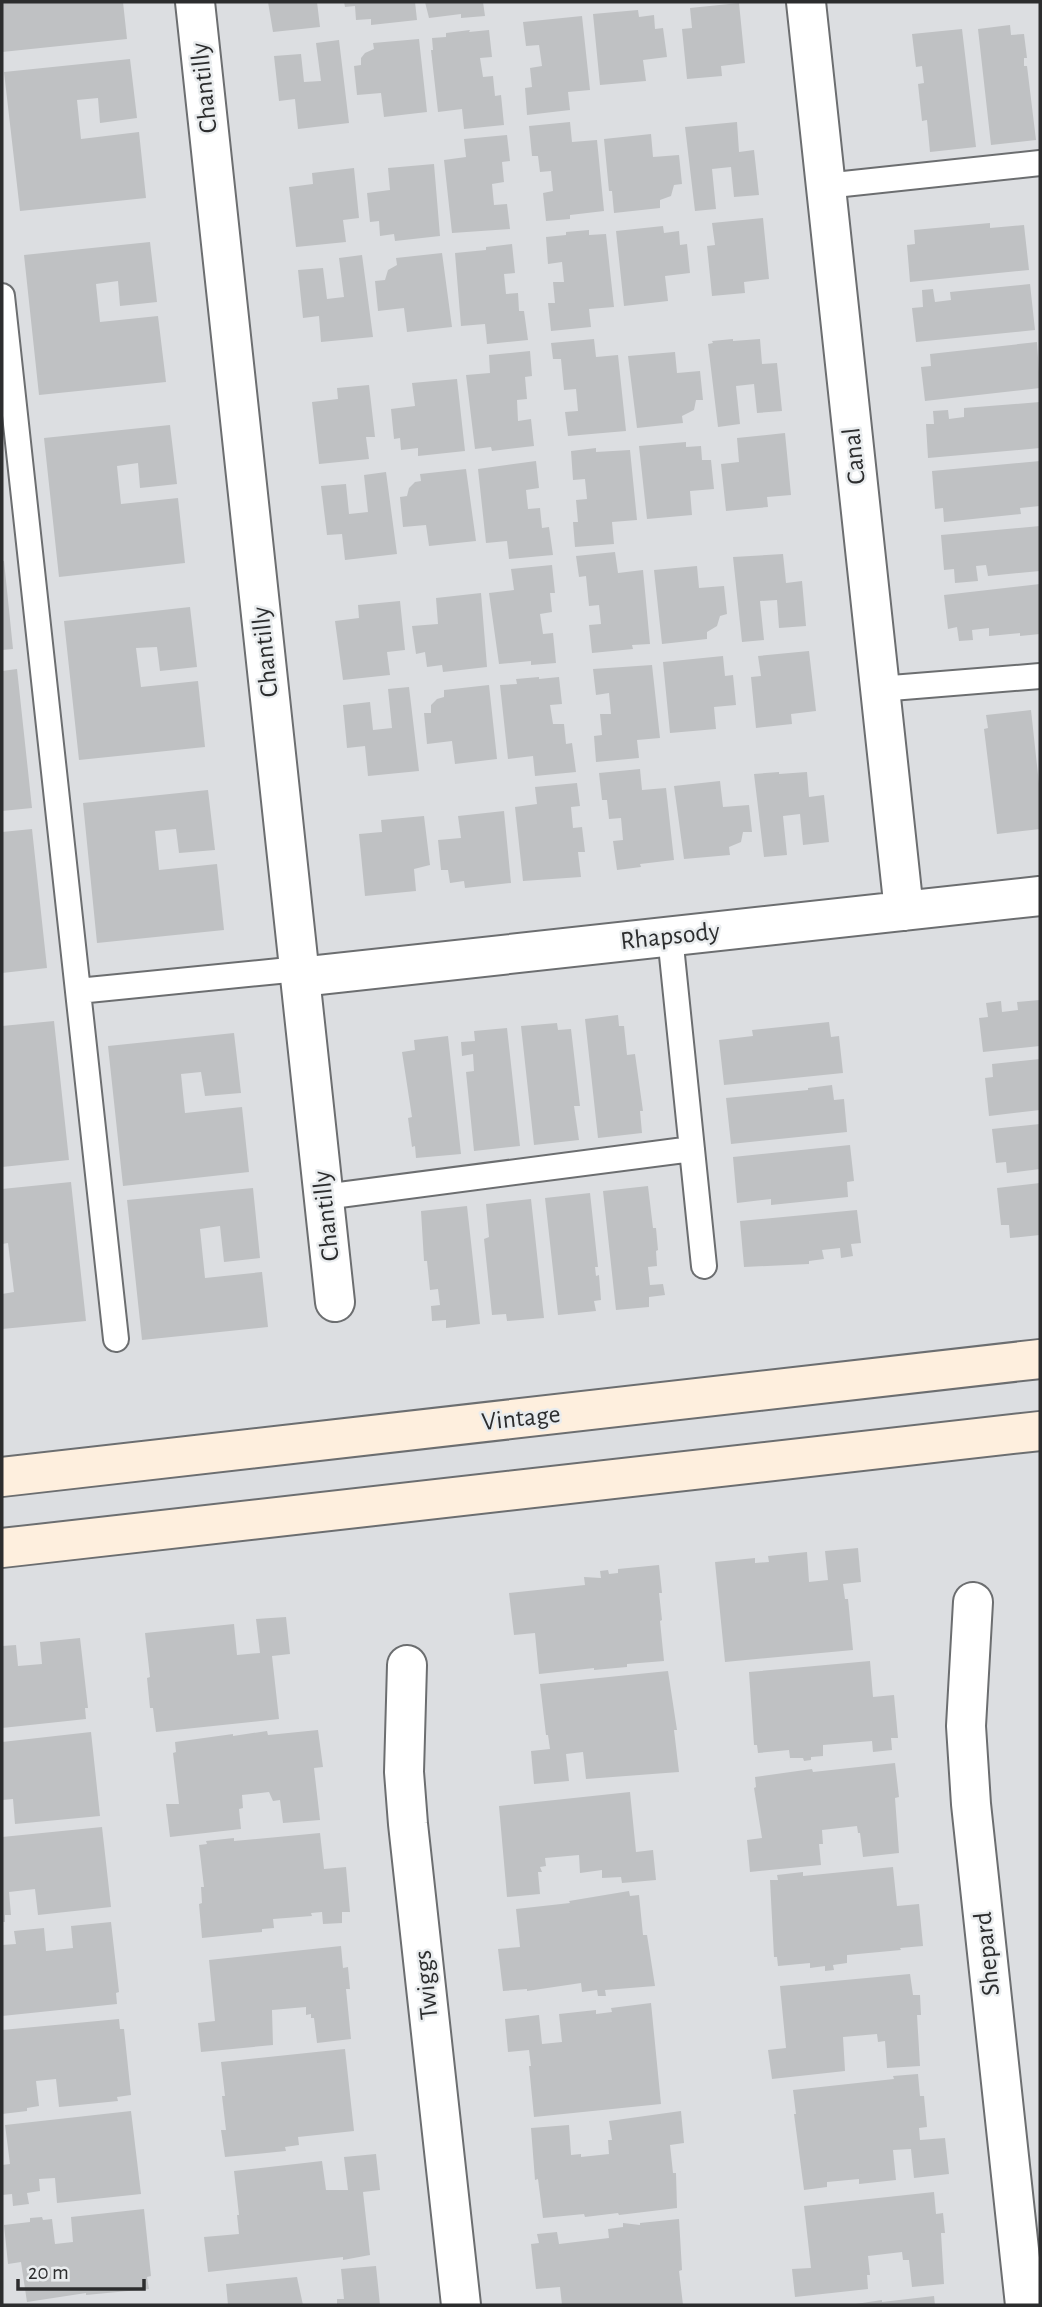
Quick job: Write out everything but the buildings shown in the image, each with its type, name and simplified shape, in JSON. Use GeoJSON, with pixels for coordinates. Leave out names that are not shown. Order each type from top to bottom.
{"type":"FeatureCollection","features":[{"type":"Feature","properties":{"kind":"street","name":"Chantilly"},"geometry":{"type":"LineString","coordinates":[[195,2],[335,1302]]}},
{"type":"Feature","properties":{"kind":"street","name":"Canal"},"geometry":{"type":"LineString","coordinates":[[806,2],[904,911]]}},
{"type":"Feature","properties":{"kind":"street","name":"Rhapsody"},"geometry":{"type":"LineString","coordinates":[[300,973],[1040,896]]}},
{"type":"Feature","properties":{"kind":"street","name":"Vintage"},"geometry":{"type":"LineString","coordinates":[[2,1477],[1040,1359]]}},
{"type":"Feature","properties":{"kind":"street"},"geometry":{"type":"LineString","coordinates":[[2,1548],[1040,1431]]}},
{"type":"Feature","properties":{"kind":"street","name":"Shepard"},"geometry":{"type":"LineString","coordinates":[[973,1602],[966,1727],[971,1804],[1025,2305]]}},
{"type":"Feature","properties":{"kind":"street","name":"Twiggs"},"geometry":{"type":"LineString","coordinates":[[407,1665],[404,1772],[408,1824],[461,2305]]}},
{"type":"Feature","properties":{"kind":"lane"},"geometry":{"type":"LineString","coordinates":[[825,187],[1040,163]]}},
{"type":"Feature","properties":{"kind":"lane"},"geometry":{"type":"LineString","coordinates":[[2,296],[116,1339]]}},
{"type":"Feature","properties":{"kind":"lane"},"geometry":{"type":"LineString","coordinates":[[879,689],[1040,676]]}},
{"type":"Feature","properties":{"kind":"lane"},"geometry":{"type":"LineString","coordinates":[[670,936],[704,1266]]}},
{"type":"Feature","properties":{"kind":"lane"},"geometry":{"type":"LineString","coordinates":[[78,990],[300,973]]}},
{"type":"Feature","properties":{"kind":"lane"},"geometry":{"type":"LineString","coordinates":[[324,1196],[692,1149]]}}]}
